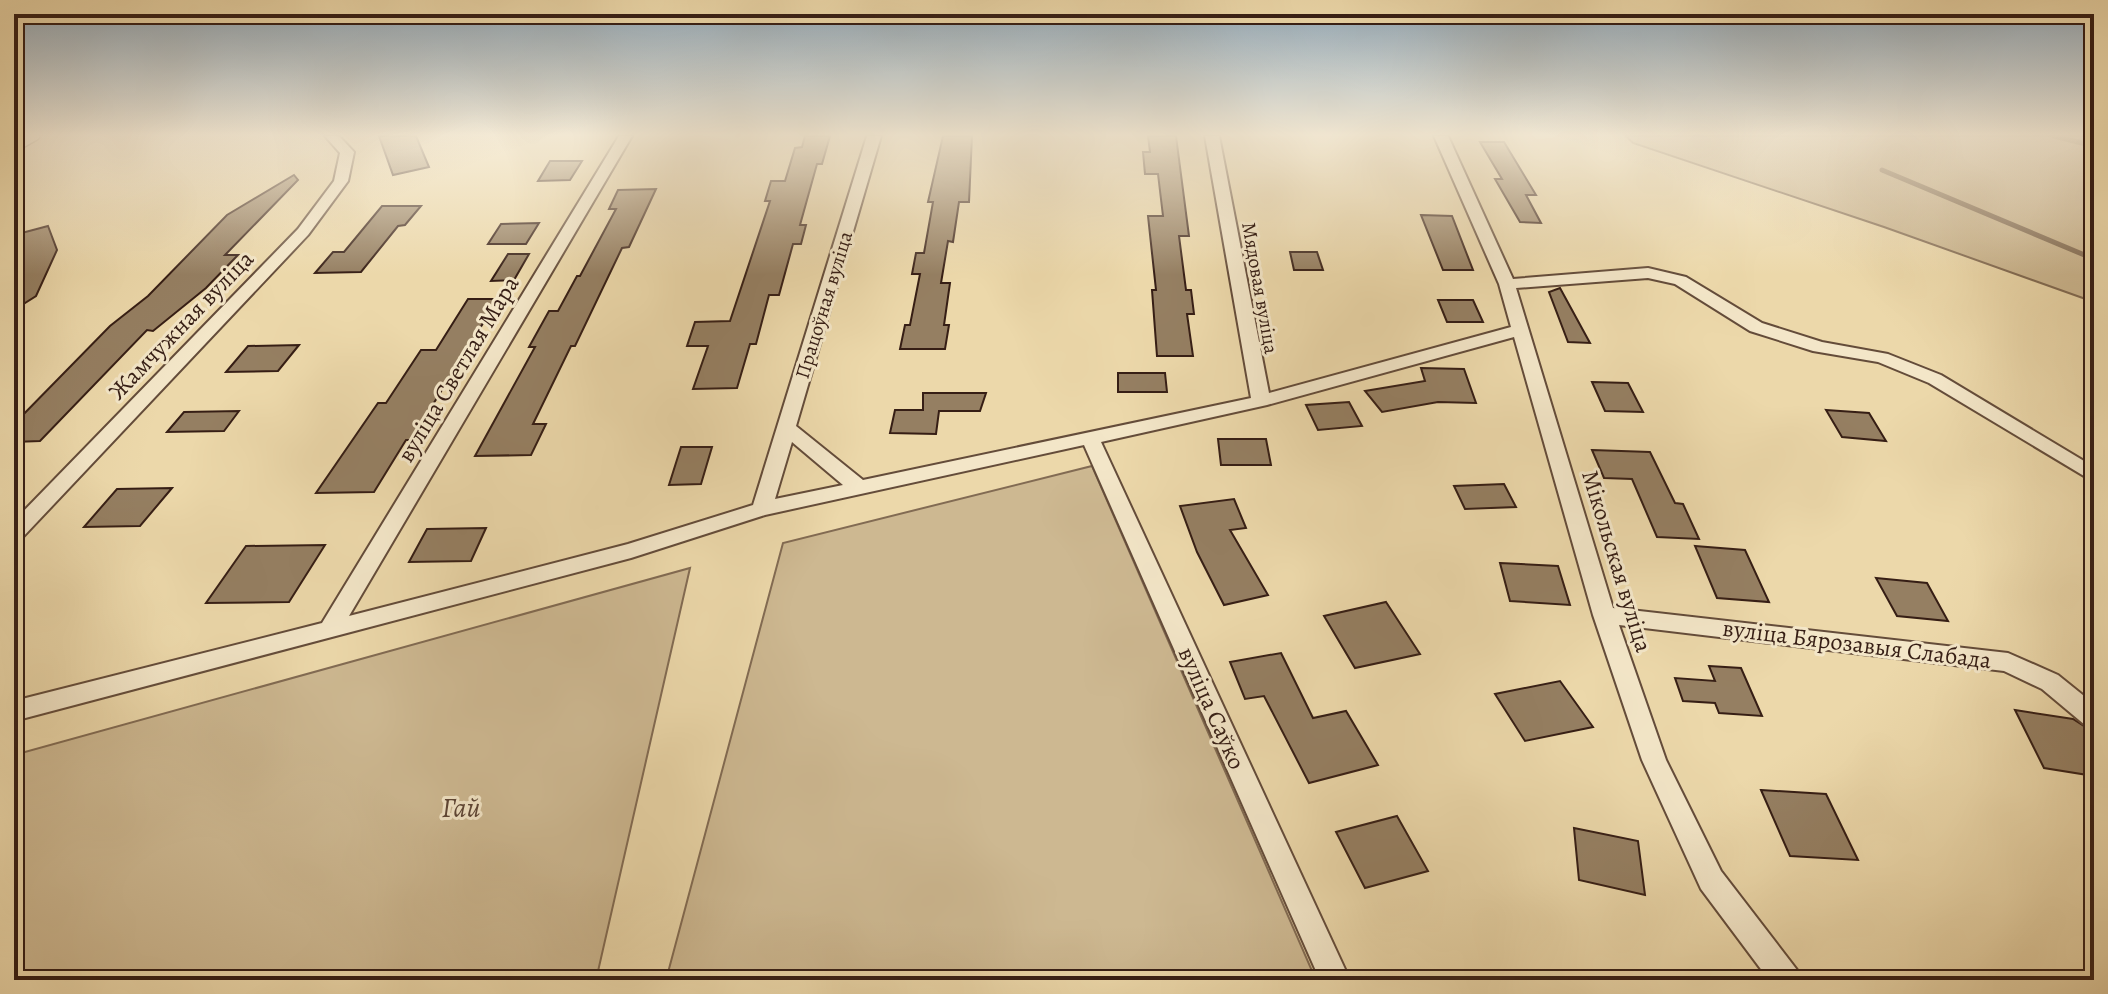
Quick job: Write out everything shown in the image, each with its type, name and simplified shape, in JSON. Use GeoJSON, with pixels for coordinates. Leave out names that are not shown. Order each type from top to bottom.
{"type":"FeatureCollection","features":[{"type":"Feature","properties":{"kind":"street","name":"Жамчужная вуліца"},"geometry":{"type":"LineString","coordinates":[[14,534],[303,232],[340,182]]}},
{"type":"Feature","properties":{"kind":"street","name":"вуліца Светлая Мара"},"geometry":{"type":"LineString","coordinates":[[331,627],[598,182]]}},
{"type":"Feature","properties":{"kind":"street","name":"Працоўная вуліца"},"geometry":{"type":"LineString","coordinates":[[762,509],[860,182]]}},
{"type":"Feature","properties":{"kind":"street","name":"Мядовая вуліца"},"geometry":{"type":"LineString","coordinates":[[1221,182],[1261,401]]}},
{"type":"Feature","properties":{"kind":"street","name":"Мікольская вуліца"},"geometry":{"type":"LineString","coordinates":[[1462,182],[1507,284],[1604,615],[1654,760],[1711,880],[1787,980]]}},
{"type":"Feature","properties":{"kind":"street"},"geometry":{"type":"LineString","coordinates":[[1507,284],[1648,273],[1680,280],[1756,327],[1819,347],[1882,358],[1935,379],[2094,476]]}},
{"type":"Feature","properties":{"kind":"street"},"geometry":{"type":"LineString","coordinates":[[14,711],[631,551],[762,509],[1261,401],[1521,330]]}},
{"type":"Feature","properties":{"kind":"street"},"geometry":{"type":"LineString","coordinates":[[787,428],[861,489]]}},
{"type":"Feature","properties":{"kind":"street","name":"вуліца Саўко"},"geometry":{"type":"LineString","coordinates":[[1089,436],[1335,980]]}},
{"type":"Feature","properties":{"kind":"street","name":"вуліца Бярозавыя Слабада"},"geometry":{"type":"LineString","coordinates":[[1604,615],[2008,662],[2050,682],[2094,718]]}},
{"type":"Feature","properties":{"kind":"green space"},"geometry":{"type":"Polygon","coordinates":[[[1751,182],[2094,182],[2094,302],[1751,182]]]}},
{"type":"Feature","properties":{"kind":"green space"},"geometry":{"type":"Polygon","coordinates":[[[1092,466],[1316,980],[666,980],[783,543],[1092,466]]]}},
{"type":"Feature","properties":{"kind":"green space","name":"Гай"},"geometry":{"type":"Polygon","coordinates":[[[690,568],[596,980],[14,980],[14,755],[690,568]]]}},
{"type":"Feature","properties":{"kind":"building"},"geometry":{"type":"Polygon","coordinates":[[[282,182],[296,182],[225,255],[238,255],[206,288],[153,331],[147,330],[40,441],[14,442],[14,424],[110,326],[148,296],[227,215],[282,182]]]}},
{"type":"Feature","properties":{"kind":"building"},"geometry":{"type":"Polygon","coordinates":[[[771,182],[812,182],[800,225],[806,225],[801,244],[793,244],[779,295],[769,295],[756,344],[750,344],[737,388],[693,389],[708,346],[687,346],[695,322],[730,321],[770,201],[765,201],[771,182]]]}},
{"type":"Feature","properties":{"kind":"building"},"geometry":{"type":"Polygon","coordinates":[[[932,182],[970,182],[969,202],[959,202],[953,242],[948,241],[941,283],[950,283],[944,325],[949,325],[945,349],[900,349],[905,325],[910,325],[920,274],[912,274],[916,253],[924,253],[933,202],[928,202],[932,182]]]}},
{"type":"Feature","properties":{"kind":"building"},"geometry":{"type":"Polygon","coordinates":[[[1159,182],[1182,182],[1189,236],[1179,236],[1186,290],[1191,290],[1194,314],[1187,314],[1193,356],[1157,356],[1152,290],[1156,290],[1148,216],[1163,216],[1159,182]]]}},
{"type":"Feature","properties":{"kind":"building"},"geometry":{"type":"Polygon","coordinates":[[[1497,182],[1528,182],[1536,195],[1526,195],[1541,223],[1520,222],[1497,182]]]}},
{"type":"Feature","properties":{"kind":"building"},"geometry":{"type":"Polygon","coordinates":[[[656,189],[629,247],[622,248],[533,424],[546,424],[531,455],[475,456],[535,347],[529,347],[549,311],[558,311],[577,276],[580,276],[616,209],[609,209],[618,190],[656,189]]]}},
{"type":"Feature","properties":{"kind":"building"},"geometry":{"type":"Polygon","coordinates":[[[382,206],[421,206],[405,225],[398,226],[361,272],[315,273],[333,252],[344,252],[382,206]]]}},
{"type":"Feature","properties":{"kind":"building"},"geometry":{"type":"Polygon","coordinates":[[[1421,215],[1452,216],[1473,270],[1443,270],[1421,215]]]}},
{"type":"Feature","properties":{"kind":"building"},"geometry":{"type":"Polygon","coordinates":[[[539,223],[526,244],[488,244],[501,224],[539,223]]]}},
{"type":"Feature","properties":{"kind":"building"},"geometry":{"type":"Polygon","coordinates":[[[48,226],[57,250],[36,296],[14,310],[14,235],[48,226]]]}},
{"type":"Feature","properties":{"kind":"building"},"geometry":{"type":"Polygon","coordinates":[[[1290,252],[1317,252],[1323,270],[1294,270],[1290,252]]]}},
{"type":"Feature","properties":{"kind":"building"},"geometry":{"type":"Polygon","coordinates":[[[508,254],[529,254],[514,280],[491,281],[508,254]]]}},
{"type":"Feature","properties":{"kind":"building"},"geometry":{"type":"Polygon","coordinates":[[[1560,288],[1590,343],[1568,342],[1549,292],[1560,288]]]}},
{"type":"Feature","properties":{"kind":"building"},"geometry":{"type":"Polygon","coordinates":[[[468,299],[498,299],[411,440],[406,440],[374,492],[316,493],[378,403],[386,403],[421,350],[436,350],[468,299]]]}},
{"type":"Feature","properties":{"kind":"building"},"geometry":{"type":"Polygon","coordinates":[[[1438,300],[1473,300],[1483,322],[1447,322],[1438,300]]]}},
{"type":"Feature","properties":{"kind":"building"},"geometry":{"type":"Polygon","coordinates":[[[299,345],[278,371],[226,372],[248,346],[299,345]]]}},
{"type":"Feature","properties":{"kind":"building"},"geometry":{"type":"Polygon","coordinates":[[[1421,368],[1464,369],[1476,403],[1438,402],[1382,412],[1365,391],[1425,381],[1421,368]]]}},
{"type":"Feature","properties":{"kind":"building"},"geometry":{"type":"Polygon","coordinates":[[[1118,373],[1165,373],[1167,392],[1118,392],[1118,373]]]}},
{"type":"Feature","properties":{"kind":"building"},"geometry":{"type":"Polygon","coordinates":[[[1592,382],[1628,383],[1643,412],[1605,411],[1592,382]]]}},
{"type":"Feature","properties":{"kind":"building"},"geometry":{"type":"Polygon","coordinates":[[[923,393],[986,393],[980,411],[939,411],[936,434],[890,433],[895,410],[923,410],[923,393]]]}},
{"type":"Feature","properties":{"kind":"building"},"geometry":{"type":"Polygon","coordinates":[[[1349,402],[1362,426],[1318,430],[1306,405],[1349,402]]]}},
{"type":"Feature","properties":{"kind":"building"},"geometry":{"type":"Polygon","coordinates":[[[1826,410],[1869,413],[1886,441],[1842,437],[1826,410]]]}},
{"type":"Feature","properties":{"kind":"building"},"geometry":{"type":"Polygon","coordinates":[[[239,411],[224,431],[167,432],[184,412],[239,411]]]}},
{"type":"Feature","properties":{"kind":"building"},"geometry":{"type":"Polygon","coordinates":[[[1218,439],[1266,439],[1271,465],[1221,465],[1218,439]]]}},
{"type":"Feature","properties":{"kind":"building"},"geometry":{"type":"Polygon","coordinates":[[[681,447],[712,447],[701,484],[669,485],[681,447]]]}},
{"type":"Feature","properties":{"kind":"building"},"geometry":{"type":"Polygon","coordinates":[[[1592,450],[1650,452],[1675,503],[1683,504],[1699,539],[1657,537],[1632,479],[1604,478],[1592,450]]]}},
{"type":"Feature","properties":{"kind":"building"},"geometry":{"type":"Polygon","coordinates":[[[1504,484],[1516,507],[1465,509],[1454,486],[1504,484]]]}},
{"type":"Feature","properties":{"kind":"building"},"geometry":{"type":"Polygon","coordinates":[[[172,488],[140,526],[84,527],[117,489],[172,488]]]}},
{"type":"Feature","properties":{"kind":"building"},"geometry":{"type":"Polygon","coordinates":[[[1234,499],[1246,528],[1230,530],[1268,595],[1224,605],[1197,552],[1180,506],[1234,499]]]}},
{"type":"Feature","properties":{"kind":"building"},"geometry":{"type":"Polygon","coordinates":[[[486,528],[471,561],[409,562],[427,529],[486,528]]]}},
{"type":"Feature","properties":{"kind":"building"},"geometry":{"type":"Polygon","coordinates":[[[325,545],[289,602],[206,603],[246,546],[325,545]]]}},
{"type":"Feature","properties":{"kind":"building"},"geometry":{"type":"Polygon","coordinates":[[[1695,546],[1745,550],[1769,602],[1717,598],[1695,546]]]}},
{"type":"Feature","properties":{"kind":"building"},"geometry":{"type":"Polygon","coordinates":[[[1500,563],[1558,566],[1570,605],[1510,601],[1500,563]]]}},
{"type":"Feature","properties":{"kind":"building"},"geometry":{"type":"Polygon","coordinates":[[[1876,578],[1927,583],[1948,621],[1897,616],[1876,578]]]}},
{"type":"Feature","properties":{"kind":"building"},"geometry":{"type":"Polygon","coordinates":[[[1386,602],[1420,654],[1355,668],[1324,616],[1386,602]]]}},
{"type":"Feature","properties":{"kind":"building"},"geometry":{"type":"Polygon","coordinates":[[[1281,653],[1313,718],[1346,711],[1378,765],[1309,783],[1264,696],[1245,699],[1230,662],[1281,653]]]}},
{"type":"Feature","properties":{"kind":"building"},"geometry":{"type":"Polygon","coordinates":[[[1709,666],[1741,668],[1762,716],[1719,713],[1715,703],[1683,701],[1675,678],[1715,681],[1709,666]]]}},
{"type":"Feature","properties":{"kind":"building"},"geometry":{"type":"Polygon","coordinates":[[[1560,681],[1593,727],[1525,741],[1495,694],[1560,681]]]}},
{"type":"Feature","properties":{"kind":"building"},"geometry":{"type":"Polygon","coordinates":[[[2015,710],[2073,719],[2090,730],[2094,738],[2094,776],[2044,768],[2015,710]]]}},
{"type":"Feature","properties":{"kind":"building"},"geometry":{"type":"Polygon","coordinates":[[[1761,790],[1826,794],[1858,860],[1790,856],[1761,790]]]}},
{"type":"Feature","properties":{"kind":"building"},"geometry":{"type":"Polygon","coordinates":[[[1397,816],[1428,871],[1365,888],[1336,832],[1397,816]]]}},
{"type":"Feature","properties":{"kind":"building"},"geometry":{"type":"Polygon","coordinates":[[[1574,828],[1638,841],[1645,895],[1579,880],[1574,828]]]}},
{"type":"Feature","properties":{"kind":"waterway"},"geometry":{"type":"LineString","coordinates":[[1912,182],[2094,259]]}}]}
